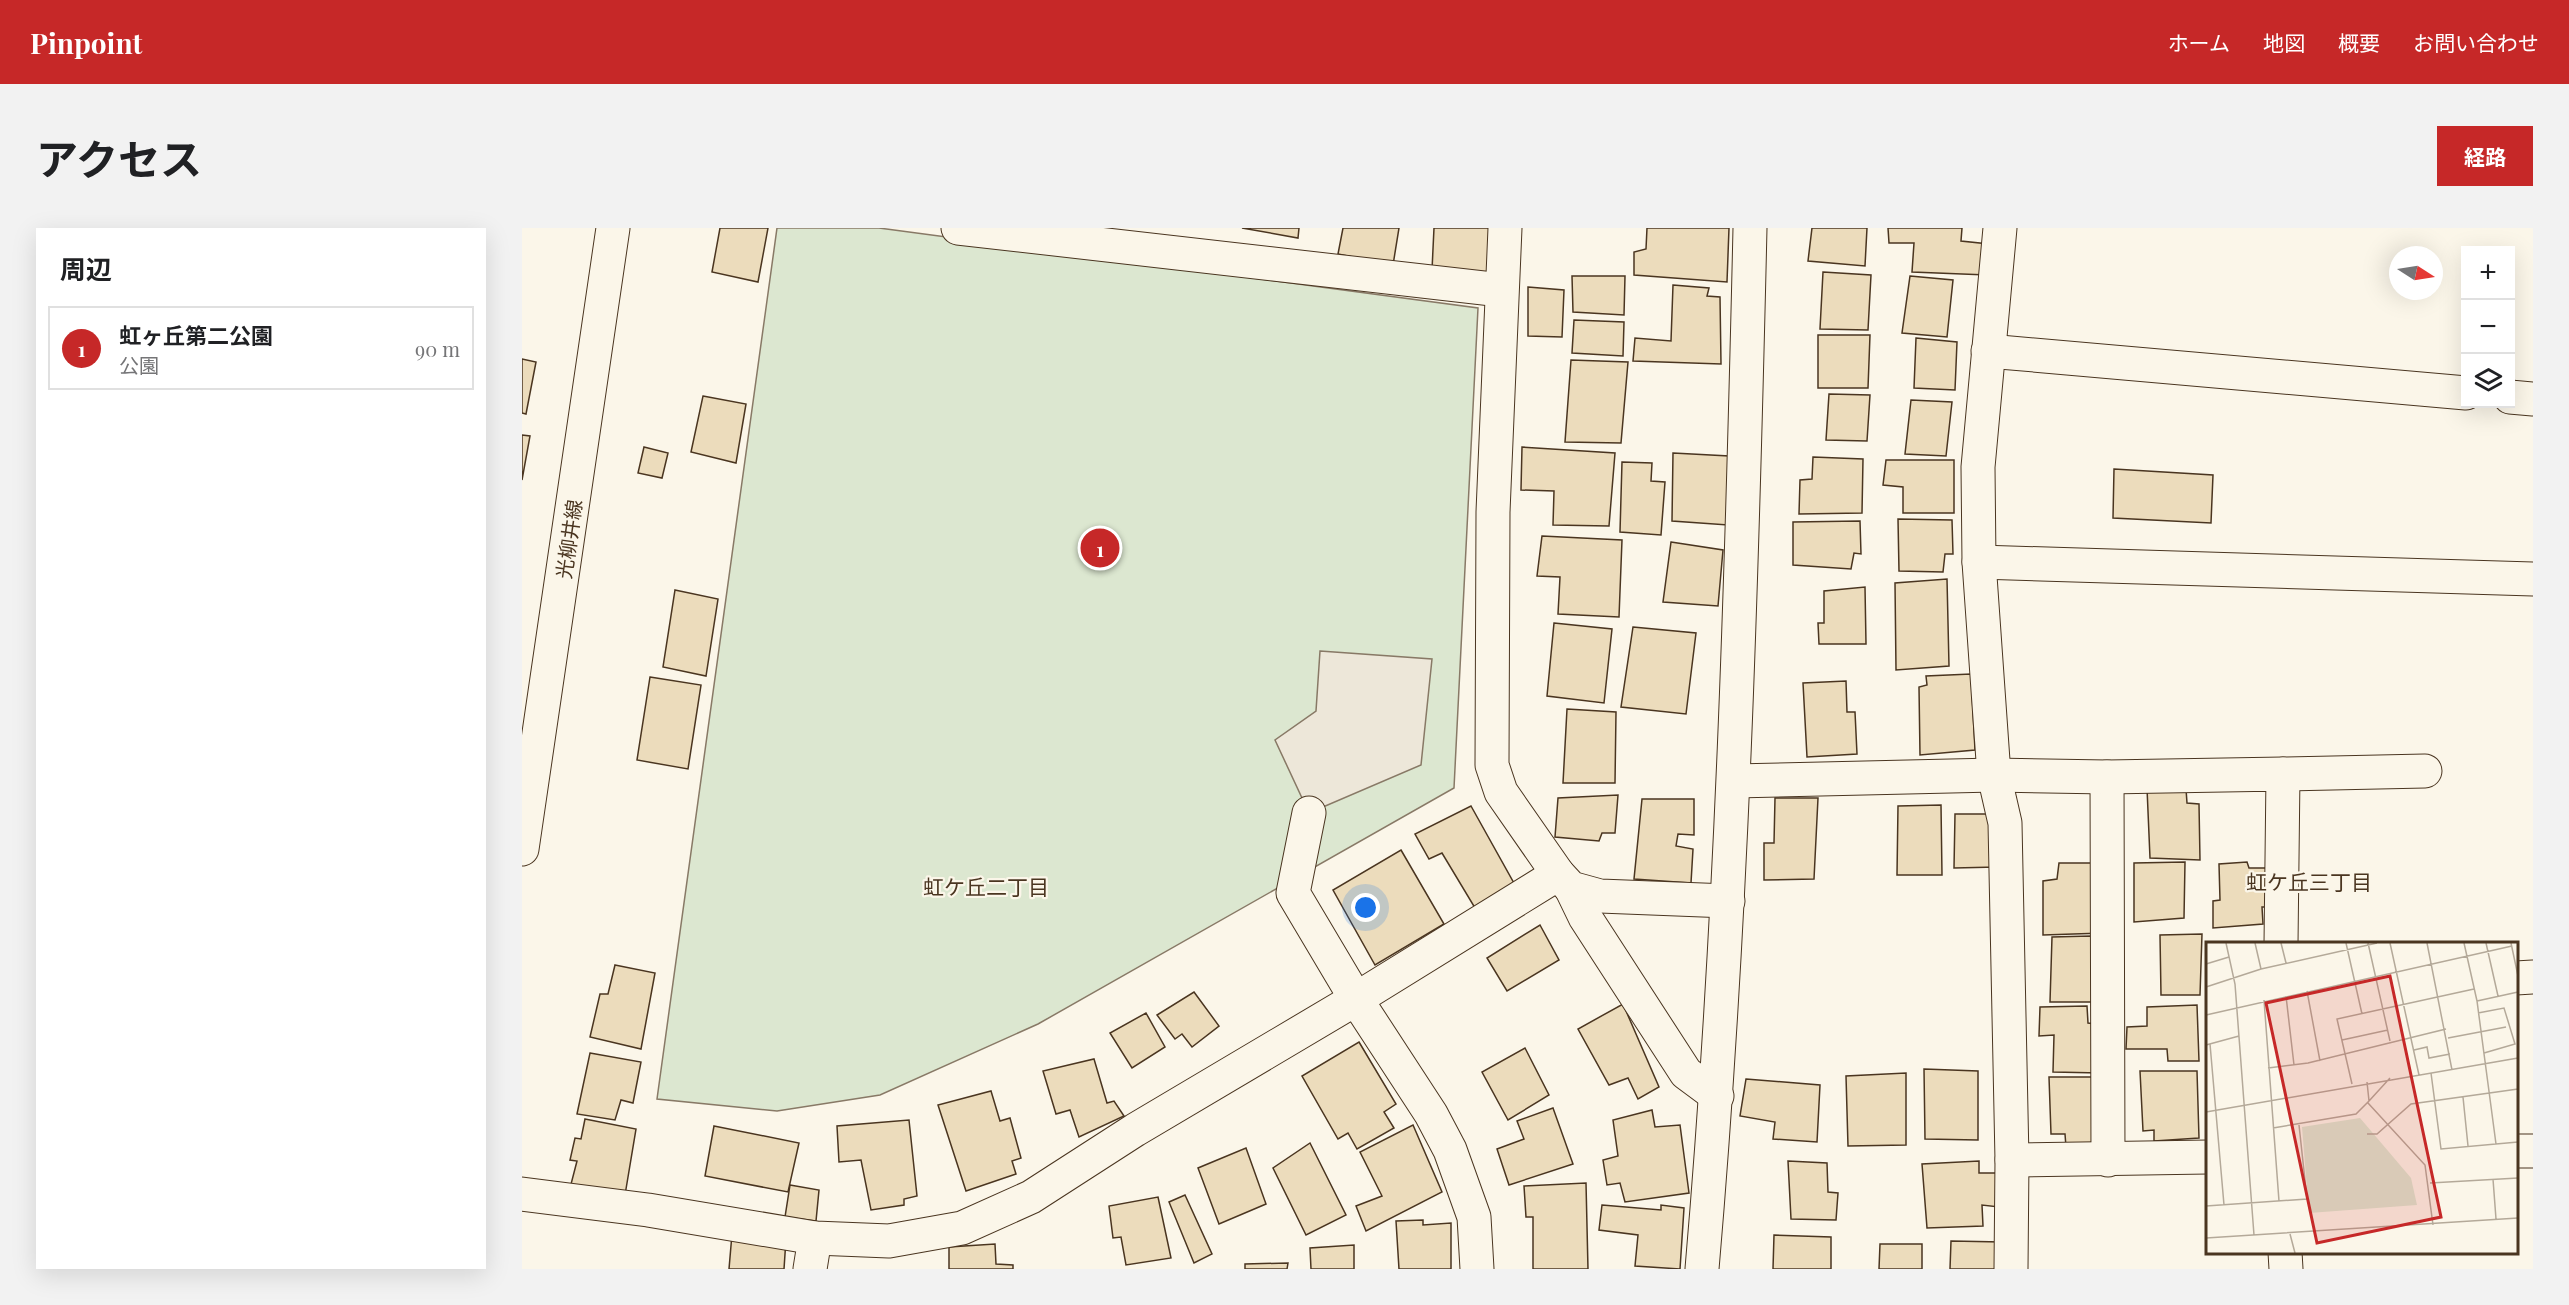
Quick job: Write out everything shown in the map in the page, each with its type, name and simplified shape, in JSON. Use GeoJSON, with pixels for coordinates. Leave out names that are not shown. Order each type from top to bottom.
{"type":"FeatureCollection","features":[{"type":"Feature","properties":{"kind":"street","name":"光柳井線"},"geometry":{"type":"LineString","coordinates":[[522,849],[613,228]]}},
{"type":"Feature","properties":{"kind":"street"},"geometry":{"type":"LineString","coordinates":[[958,228],[1501,290]]}},
{"type":"Feature","properties":{"kind":"street"},"geometry":{"type":"LineString","coordinates":[[1505,228],[1493,512],[1491,765],[1501,792],[1564,881],[1686,1073],[1717,1096]]}},
{"type":"Feature","properties":{"kind":"street"},"geometry":{"type":"LineString","coordinates":[[1702,1269],[1717,1096],[1734,781],[1750,228]]}},
{"type":"Feature","properties":{"kind":"street"},"geometry":{"type":"LineString","coordinates":[[2000,228],[1978,467],[1979,562],[1994,775],[2005,823],[2012,1160],[2011,1269]]}},
{"type":"Feature","properties":{"kind":"street"},"geometry":{"type":"LineString","coordinates":[[1989,351],[2461,393]]}},
{"type":"Feature","properties":{"kind":"street"},"geometry":{"type":"LineString","coordinates":[[2515,397],[2533,399]]}},
{"type":"Feature","properties":{"kind":"street"},"geometry":{"type":"LineString","coordinates":[[1979,562],[2533,579]]}},
{"type":"Feature","properties":{"kind":"street"},"geometry":{"type":"LineString","coordinates":[[1734,781],[1994,775],[2108,777],[2424,771]]}},
{"type":"Feature","properties":{"kind":"street"},"geometry":{"type":"LineString","coordinates":[[2281,942],[2283,774]]}},
{"type":"Feature","properties":{"kind":"street"},"geometry":{"type":"LineString","coordinates":[[2108,777],[2108,1160]]}},
{"type":"Feature","properties":{"kind":"street"},"geometry":{"type":"LineString","coordinates":[[1309,813],[1293,893],[1356,999],[1431,1114],[1450,1150],[1474,1217],[1478,1269]]}},
{"type":"Feature","properties":{"kind":"street"},"geometry":{"type":"LineString","coordinates":[[1564,881],[1600,896],[1728,902]]}},
{"type":"Feature","properties":{"kind":"street"},"geometry":{"type":"LineString","coordinates":[[522,1194],[648,1210],[812,1254],[962,1227],[1031,1197],[1135,1130],[1356,999],[1564,881]]}},
{"type":"Feature","properties":{"kind":"street"},"geometry":{"type":"LineString","coordinates":[[2012,1160],[2206,1157]]}},
{"type":"Feature","properties":{"kind":"street"},"geometry":{"type":"LineString","coordinates":[[2285,1254],[2286,1269]]}},
{"type":"Feature","properties":{"kind":"green space"},"geometry":{"type":"Polygon","coordinates":[[[777,228],[879,228],[1478,308],[1454,788],[1038,1024],[880,1095],[777,1111],[657,1099],[777,228]]]}},
{"type":"Feature","properties":{"kind":"shaded area"},"geometry":{"type":"Polygon","coordinates":[[[1320,651],[1432,659],[1421,765],[1309,813],[1275,740],[1316,711],[1320,651]]]}},
{"type":"Feature","properties":{"kind":"building"},"geometry":{"type":"Polygon","coordinates":[[[720,228],[768,228],[758,282],[712,272],[720,228]]]}},
{"type":"Feature","properties":{"kind":"building"},"geometry":{"type":"Polygon","coordinates":[[[1242,228],[1299,228],[1298,238],[1242,228]]]}},
{"type":"Feature","properties":{"kind":"building"},"geometry":{"type":"Polygon","coordinates":[[[1343,228],[1399,228],[1393,265],[1338,254],[1343,228]]]}},
{"type":"Feature","properties":{"kind":"building"},"geometry":{"type":"Polygon","coordinates":[[[1434,228],[1493,228],[1490,272],[1432,270],[1434,228]]]}},
{"type":"Feature","properties":{"kind":"building"},"geometry":{"type":"Polygon","coordinates":[[[1647,228],[1729,228],[1727,282],[1634,275],[1634,252],[1646,249],[1647,228]]]}},
{"type":"Feature","properties":{"kind":"building"},"geometry":{"type":"Polygon","coordinates":[[[1812,228],[1867,228],[1865,266],[1808,261],[1812,228]]]}},
{"type":"Feature","properties":{"kind":"building"},"geometry":{"type":"Polygon","coordinates":[[[1888,228],[1962,228],[1961,241],[1989,244],[1987,275],[1912,272],[1914,243],[1889,243],[1888,228]]]}},
{"type":"Feature","properties":{"kind":"building"},"geometry":{"type":"Polygon","coordinates":[[[1823,272],[1871,275],[1868,330],[1820,329],[1823,272]]]}},
{"type":"Feature","properties":{"kind":"building"},"geometry":{"type":"Polygon","coordinates":[[[1572,276],[1625,276],[1624,315],[1573,312],[1572,276]]]}},
{"type":"Feature","properties":{"kind":"building"},"geometry":{"type":"Polygon","coordinates":[[[1910,276],[1953,280],[1947,337],[1902,333],[1910,276]]]}},
{"type":"Feature","properties":{"kind":"building"},"geometry":{"type":"Polygon","coordinates":[[[1673,285],[1709,288],[1707,296],[1720,297],[1721,364],[1633,361],[1635,338],[1671,341],[1673,285]]]}},
{"type":"Feature","properties":{"kind":"building"},"geometry":{"type":"Polygon","coordinates":[[[1528,287],[1564,290],[1562,337],[1528,336],[1528,287]]]}},
{"type":"Feature","properties":{"kind":"building"},"geometry":{"type":"Polygon","coordinates":[[[1574,320],[1624,322],[1623,356],[1572,353],[1574,320]]]}},
{"type":"Feature","properties":{"kind":"building"},"geometry":{"type":"Polygon","coordinates":[[[1818,335],[1870,335],[1868,388],[1818,388],[1818,335]]]}},
{"type":"Feature","properties":{"kind":"building"},"geometry":{"type":"Polygon","coordinates":[[[1916,338],[1957,342],[1955,390],[1914,388],[1916,338]]]}},
{"type":"Feature","properties":{"kind":"building"},"geometry":{"type":"Polygon","coordinates":[[[522,359],[536,362],[526,414],[522,413],[522,359]]]}},
{"type":"Feature","properties":{"kind":"building"},"geometry":{"type":"Polygon","coordinates":[[[1571,360],[1628,362],[1621,443],[1565,442],[1571,360]]]}},
{"type":"Feature","properties":{"kind":"building"},"geometry":{"type":"Polygon","coordinates":[[[1829,394],[1870,395],[1867,441],[1826,440],[1829,394]]]}},
{"type":"Feature","properties":{"kind":"building"},"geometry":{"type":"Polygon","coordinates":[[[703,396],[746,404],[736,463],[691,452],[703,396]]]}},
{"type":"Feature","properties":{"kind":"building"},"geometry":{"type":"Polygon","coordinates":[[[1911,400],[1952,402],[1946,456],[1905,454],[1911,400]]]}},
{"type":"Feature","properties":{"kind":"building"},"geometry":{"type":"Polygon","coordinates":[[[522,435],[530,436],[522,480],[522,435]]]}},
{"type":"Feature","properties":{"kind":"building"},"geometry":{"type":"Polygon","coordinates":[[[644,447],[668,453],[662,478],[638,473],[644,447]]]}},
{"type":"Feature","properties":{"kind":"building"},"geometry":{"type":"Polygon","coordinates":[[[1522,447],[1615,453],[1609,526],[1553,525],[1554,491],[1521,490],[1522,447]]]}},
{"type":"Feature","properties":{"kind":"building"},"geometry":{"type":"Polygon","coordinates":[[[1673,453],[1729,456],[1728,525],[1672,521],[1673,453]]]}},
{"type":"Feature","properties":{"kind":"building"},"geometry":{"type":"Polygon","coordinates":[[[1813,457],[1863,459],[1862,513],[1799,514],[1800,480],[1812,479],[1813,457]]]}},
{"type":"Feature","properties":{"kind":"building"},"geometry":{"type":"Polygon","coordinates":[[[1886,460],[1954,460],[1954,513],[1903,513],[1903,487],[1883,485],[1886,460]]]}},
{"type":"Feature","properties":{"kind":"building"},"geometry":{"type":"Polygon","coordinates":[[[1622,462],[1652,463],[1651,481],[1665,482],[1661,535],[1620,532],[1622,462]]]}},
{"type":"Feature","properties":{"kind":"building"},"geometry":{"type":"Polygon","coordinates":[[[2114,469],[2213,475],[2211,523],[2113,518],[2114,469]]]}},
{"type":"Feature","properties":{"kind":"building"},"geometry":{"type":"Polygon","coordinates":[[[1898,519],[1952,520],[1953,554],[1945,554],[1943,572],[1899,571],[1898,519]]]}},
{"type":"Feature","properties":{"kind":"building"},"geometry":{"type":"Polygon","coordinates":[[[1860,521],[1861,554],[1854,553],[1851,569],[1793,565],[1793,522],[1860,521]]]}},
{"type":"Feature","properties":{"kind":"building"},"geometry":{"type":"Polygon","coordinates":[[[1542,536],[1622,540],[1619,617],[1558,614],[1560,577],[1537,576],[1542,536]]]}},
{"type":"Feature","properties":{"kind":"building"},"geometry":{"type":"Polygon","coordinates":[[[1671,542],[1723,550],[1718,606],[1663,602],[1671,542]]]}},
{"type":"Feature","properties":{"kind":"building"},"geometry":{"type":"Polygon","coordinates":[[[1947,579],[1949,666],[1896,670],[1895,583],[1947,579]]]}},
{"type":"Feature","properties":{"kind":"building"},"geometry":{"type":"Polygon","coordinates":[[[1865,587],[1866,644],[1819,644],[1818,623],[1824,623],[1824,591],[1865,587]]]}},
{"type":"Feature","properties":{"kind":"building"},"geometry":{"type":"Polygon","coordinates":[[[675,590],[718,599],[706,676],[663,667],[675,590]]]}},
{"type":"Feature","properties":{"kind":"building"},"geometry":{"type":"Polygon","coordinates":[[[1554,623],[1612,629],[1604,703],[1547,696],[1554,623]]]}},
{"type":"Feature","properties":{"kind":"building"},"geometry":{"type":"Polygon","coordinates":[[[1633,627],[1696,633],[1686,714],[1621,707],[1633,627]]]}},
{"type":"Feature","properties":{"kind":"building"},"geometry":{"type":"Polygon","coordinates":[[[1971,674],[1975,750],[1920,755],[1919,687],[1927,685],[1926,676],[1971,674]]]}},
{"type":"Feature","properties":{"kind":"building"},"geometry":{"type":"Polygon","coordinates":[[[650,677],[701,685],[688,769],[637,760],[650,677]]]}},
{"type":"Feature","properties":{"kind":"building"},"geometry":{"type":"Polygon","coordinates":[[[1846,681],[1847,712],[1855,712],[1857,754],[1807,757],[1803,683],[1846,681]]]}},
{"type":"Feature","properties":{"kind":"building"},"geometry":{"type":"Polygon","coordinates":[[[1567,709],[1616,712],[1615,783],[1563,783],[1567,709]]]}},
{"type":"Feature","properties":{"kind":"building"},"geometry":{"type":"Polygon","coordinates":[[[2147,788],[2186,789],[2187,803],[2199,804],[2200,860],[2150,858],[2147,788]]]}},
{"type":"Feature","properties":{"kind":"building"},"geometry":{"type":"Polygon","coordinates":[[[1618,795],[1615,833],[1602,833],[1599,841],[1555,837],[1558,798],[1618,795]]]}},
{"type":"Feature","properties":{"kind":"building"},"geometry":{"type":"Polygon","coordinates":[[[1775,798],[1818,798],[1814,879],[1764,880],[1764,843],[1774,843],[1775,798]]]}},
{"type":"Feature","properties":{"kind":"building"},"geometry":{"type":"Polygon","coordinates":[[[1642,799],[1694,799],[1694,835],[1678,834],[1676,846],[1693,849],[1691,883],[1634,879],[1642,799]]]}},
{"type":"Feature","properties":{"kind":"building"},"geometry":{"type":"Polygon","coordinates":[[[1941,805],[1942,875],[1897,875],[1898,806],[1941,805]]]}},
{"type":"Feature","properties":{"kind":"building"},"geometry":{"type":"Polygon","coordinates":[[[1471,806],[1515,885],[1475,908],[1442,853],[1429,859],[1415,834],[1471,806]]]}},
{"type":"Feature","properties":{"kind":"building"},"geometry":{"type":"Polygon","coordinates":[[[1955,814],[1998,814],[1997,867],[1954,868],[1955,814]]]}},
{"type":"Feature","properties":{"kind":"building"},"geometry":{"type":"Polygon","coordinates":[[[1401,850],[1444,924],[1375,965],[1333,890],[1401,850]]]}},
{"type":"Feature","properties":{"kind":"building"},"geometry":{"type":"Polygon","coordinates":[[[2185,862],[2184,918],[2134,922],[2134,863],[2185,862]]]}},
{"type":"Feature","properties":{"kind":"building"},"geometry":{"type":"Polygon","coordinates":[[[2247,862],[2249,868],[2270,868],[2270,907],[2262,907],[2263,924],[2213,928],[2213,901],[2220,900],[2219,864],[2247,862]]]}},
{"type":"Feature","properties":{"kind":"building"},"geometry":{"type":"Polygon","coordinates":[[[2059,863],[2094,863],[2104,933],[2043,935],[2043,881],[2057,879],[2059,863]]]}},
{"type":"Feature","properties":{"kind":"building"},"geometry":{"type":"Polygon","coordinates":[[[1540,925],[1559,960],[1507,991],[1487,958],[1540,925]]]}},
{"type":"Feature","properties":{"kind":"building"},"geometry":{"type":"Polygon","coordinates":[[[2202,934],[2200,995],[2161,995],[2160,935],[2202,934]]]}},
{"type":"Feature","properties":{"kind":"building"},"geometry":{"type":"Polygon","coordinates":[[[2091,936],[2101,1002],[2050,1002],[2052,937],[2091,936]]]}},
{"type":"Feature","properties":{"kind":"building"},"geometry":{"type":"Polygon","coordinates":[[[615,965],[655,973],[641,1049],[590,1037],[600,994],[608,994],[615,965]]]}},
{"type":"Feature","properties":{"kind":"building"},"geometry":{"type":"Polygon","coordinates":[[[1194,992],[1219,1026],[1192,1047],[1182,1034],[1175,1039],[1157,1015],[1194,992]]]}},
{"type":"Feature","properties":{"kind":"building"},"geometry":{"type":"Polygon","coordinates":[[[1623,1004],[1659,1087],[1638,1099],[1628,1078],[1609,1085],[1578,1029],[1623,1004]]]}},
{"type":"Feature","properties":{"kind":"building"},"geometry":{"type":"Polygon","coordinates":[[[2197,1005],[2199,1061],[2168,1061],[2167,1049],[2126,1049],[2127,1027],[2147,1026],[2147,1007],[2197,1005]]]}},
{"type":"Feature","properties":{"kind":"building"},"geometry":{"type":"Polygon","coordinates":[[[2087,1006],[2088,1023],[2098,1024],[2100,1073],[2053,1072],[2054,1035],[2039,1036],[2040,1007],[2087,1006]]]}},
{"type":"Feature","properties":{"kind":"building"},"geometry":{"type":"Polygon","coordinates":[[[1146,1013],[1165,1047],[1132,1068],[1110,1033],[1146,1013]]]}},
{"type":"Feature","properties":{"kind":"building"},"geometry":{"type":"Polygon","coordinates":[[[1359,1042],[1396,1104],[1384,1112],[1394,1128],[1357,1149],[1348,1133],[1338,1139],[1302,1076],[1359,1042]]]}},
{"type":"Feature","properties":{"kind":"building"},"geometry":{"type":"Polygon","coordinates":[[[1525,1048],[1549,1095],[1508,1120],[1482,1072],[1525,1048]]]}},
{"type":"Feature","properties":{"kind":"building"},"geometry":{"type":"Polygon","coordinates":[[[590,1053],[641,1062],[633,1103],[621,1100],[615,1120],[577,1114],[590,1053]]]}},
{"type":"Feature","properties":{"kind":"building"},"geometry":{"type":"Polygon","coordinates":[[[1094,1059],[1107,1103],[1114,1101],[1124,1116],[1079,1137],[1070,1110],[1056,1114],[1043,1071],[1094,1059]]]}},
{"type":"Feature","properties":{"kind":"building"},"geometry":{"type":"Polygon","coordinates":[[[1924,1069],[1978,1071],[1978,1140],[1925,1139],[1924,1069]]]}},
{"type":"Feature","properties":{"kind":"building"},"geometry":{"type":"Polygon","coordinates":[[[2140,1071],[2197,1071],[2199,1138],[2154,1141],[2154,1130],[2143,1131],[2140,1071]]]}},
{"type":"Feature","properties":{"kind":"building"},"geometry":{"type":"Polygon","coordinates":[[[1906,1073],[1906,1145],[1848,1146],[1846,1076],[1906,1073]]]}},
{"type":"Feature","properties":{"kind":"building"},"geometry":{"type":"Polygon","coordinates":[[[2049,1077],[2097,1077],[2097,1147],[2066,1147],[2065,1134],[2051,1134],[2049,1077]]]}},
{"type":"Feature","properties":{"kind":"building"},"geometry":{"type":"Polygon","coordinates":[[[1746,1079],[1820,1085],[1817,1142],[1773,1139],[1775,1122],[1740,1116],[1746,1079]]]}},
{"type":"Feature","properties":{"kind":"building"},"geometry":{"type":"Polygon","coordinates":[[[991,1091],[1000,1121],[1010,1118],[1021,1158],[1012,1161],[1016,1174],[966,1191],[938,1105],[991,1091]]]}},
{"type":"Feature","properties":{"kind":"building"},"geometry":{"type":"Polygon","coordinates":[[[1553,1108],[1573,1164],[1509,1185],[1497,1149],[1524,1139],[1517,1121],[1553,1108]]]}},
{"type":"Feature","properties":{"kind":"building"},"geometry":{"type":"Polygon","coordinates":[[[1652,1110],[1655,1127],[1680,1125],[1689,1193],[1625,1202],[1620,1183],[1607,1185],[1603,1160],[1618,1156],[1613,1120],[1652,1110]]]}},
{"type":"Feature","properties":{"kind":"building"},"geometry":{"type":"Polygon","coordinates":[[[585,1119],[636,1129],[625,1195],[570,1188],[577,1161],[570,1160],[575,1138],[581,1139],[585,1119]]]}},
{"type":"Feature","properties":{"kind":"building"},"geometry":{"type":"Polygon","coordinates":[[[909,1120],[917,1196],[904,1199],[904,1205],[871,1210],[861,1160],[839,1162],[837,1126],[909,1120]]]}},
{"type":"Feature","properties":{"kind":"building"},"geometry":{"type":"Polygon","coordinates":[[[1413,1125],[1442,1192],[1366,1231],[1356,1206],[1382,1196],[1360,1152],[1413,1125]]]}},
{"type":"Feature","properties":{"kind":"building"},"geometry":{"type":"Polygon","coordinates":[[[714,1126],[799,1143],[788,1192],[705,1176],[714,1126]]]}},
{"type":"Feature","properties":{"kind":"building"},"geometry":{"type":"Polygon","coordinates":[[[1310,1143],[1346,1215],[1306,1235],[1273,1168],[1310,1143]]]}},
{"type":"Feature","properties":{"kind":"building"},"geometry":{"type":"Polygon","coordinates":[[[1246,1148],[1266,1204],[1219,1224],[1198,1168],[1246,1148]]]}},
{"type":"Feature","properties":{"kind":"building"},"geometry":{"type":"Polygon","coordinates":[[[1788,1161],[1827,1163],[1828,1192],[1838,1193],[1836,1220],[1791,1219],[1788,1161]]]}},
{"type":"Feature","properties":{"kind":"building"},"geometry":{"type":"Polygon","coordinates":[[[1979,1161],[1979,1173],[2001,1173],[1999,1207],[1982,1205],[1983,1226],[1927,1228],[1922,1164],[1979,1161]]]}},
{"type":"Feature","properties":{"kind":"building"},"geometry":{"type":"Polygon","coordinates":[[[1586,1183],[1588,1269],[1533,1269],[1533,1217],[1526,1217],[1524,1186],[1586,1183]]]}},
{"type":"Feature","properties":{"kind":"building"},"geometry":{"type":"Polygon","coordinates":[[[790,1185],[819,1190],[816,1221],[785,1217],[790,1185]]]}},
{"type":"Feature","properties":{"kind":"building"},"geometry":{"type":"Polygon","coordinates":[[[1185,1195],[1212,1254],[1194,1263],[1169,1202],[1185,1195]]]}},
{"type":"Feature","properties":{"kind":"building"},"geometry":{"type":"Polygon","coordinates":[[[1158,1197],[1171,1258],[1126,1265],[1121,1237],[1113,1238],[1109,1206],[1158,1197]]]}},
{"type":"Feature","properties":{"kind":"building"},"geometry":{"type":"Polygon","coordinates":[[[1602,1205],[1661,1210],[1661,1205],[1684,1208],[1680,1269],[1635,1266],[1638,1235],[1599,1230],[1602,1205]]]}},
{"type":"Feature","properties":{"kind":"building"},"geometry":{"type":"Polygon","coordinates":[[[1423,1220],[1423,1225],[1451,1223],[1451,1269],[1399,1269],[1396,1221],[1423,1220]]]}},
{"type":"Feature","properties":{"kind":"building"},"geometry":{"type":"Polygon","coordinates":[[[732,1234],[786,1239],[784,1269],[729,1269],[732,1234]]]}},
{"type":"Feature","properties":{"kind":"building"},"geometry":{"type":"Polygon","coordinates":[[[1774,1235],[1831,1237],[1831,1269],[1773,1269],[1774,1235]]]}},
{"type":"Feature","properties":{"kind":"building"},"geometry":{"type":"Polygon","coordinates":[[[1951,1241],[2002,1242],[2001,1269],[1950,1269],[1951,1241]]]}},
{"type":"Feature","properties":{"kind":"building"},"geometry":{"type":"Polygon","coordinates":[[[995,1244],[996,1264],[1013,1265],[1013,1269],[949,1269],[949,1247],[995,1244]]]}},
{"type":"Feature","properties":{"kind":"building"},"geometry":{"type":"Polygon","coordinates":[[[1880,1244],[1922,1244],[1922,1269],[1879,1269],[1880,1244]]]}},
{"type":"Feature","properties":{"kind":"building"},"geometry":{"type":"Polygon","coordinates":[[[1354,1245],[1354,1269],[1311,1269],[1310,1248],[1354,1245]]]}},
{"type":"Feature","properties":{"kind":"building"},"geometry":{"type":"Polygon","coordinates":[[[1288,1263],[1287,1269],[1245,1269],[1245,1264],[1288,1263]]]}},
{"type":"Feature","properties":{"kind":"place","name":"虹ヶ丘第二公園"},"geometry":{"type":"Point","coordinates":[1100,548]}},
{"type":"Feature","properties":{"kind":"district","name":"虹ケ丘三丁目"},"geometry":{"type":"Point","coordinates":[2309,881]}},
{"type":"Feature","properties":{"kind":"district","name":"虹ケ丘二丁目"},"geometry":{"type":"Point","coordinates":[986,886]}}]}
